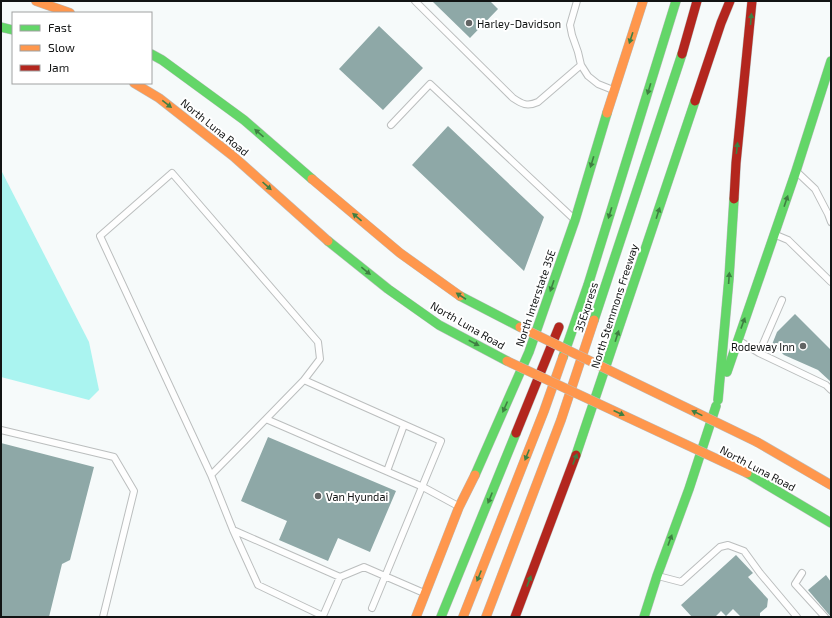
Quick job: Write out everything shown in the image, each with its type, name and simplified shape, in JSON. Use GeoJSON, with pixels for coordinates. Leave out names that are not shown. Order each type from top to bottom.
{"type":"FeatureCollection","features":[{"type":"Feature","properties":{"kind":"main road"},"geometry":{"type":"LineString","coordinates":[[36,1],[67,12]]}},
{"type":"Feature","properties":{"kind":"main road","name":"North Interstate 35E"},"geometry":{"type":"LineString","coordinates":[[416,617],[459,507],[487,449],[529,352],[575,220],[614,90],[643,1]]}},
{"type":"Feature","properties":{"kind":"main road"},"geometry":{"type":"LineString","coordinates":[[463,617],[544,411],[588,285],[676,1]]}},
{"type":"Feature","properties":{"kind":"main road","name":"35Express"},"geometry":{"type":"LineString","coordinates":[[486,617],[561,420],[688,37],[697,1]]}},
{"type":"Feature","properties":{"kind":"main road","name":"North Stemmons Freeway"},"geometry":{"type":"LineString","coordinates":[[515,617],[583,437],[721,23],[730,1]]}},
{"type":"Feature","properties":{"kind":"main road"},"geometry":{"type":"LineString","coordinates":[[718,400],[729,278],[736,163],[752,1]]}},
{"type":"Feature","properties":{"kind":"main road"},"geometry":{"type":"LineString","coordinates":[[1,27],[12,30]]}},
{"type":"Feature","properties":{"kind":"main road","name":"North Luna Road"},"geometry":{"type":"LineString","coordinates":[[152,55],[162,60],[244,120],[324,190],[400,253],[463,298],[757,442],[831,486]]}},
{"type":"Feature","properties":{"kind":"main road"},"geometry":{"type":"LineString","coordinates":[[645,616],[657,576],[689,489],[737,339],[796,171],[831,61]]}},
{"type":"Feature","properties":{"kind":"main road","name":"North Luna Road"},"geometry":{"type":"LineString","coordinates":[[136,84],[159,98],[232,156],[320,234],[388,289],[439,325],[507,361],[747,473],[831,523]]}},
{"type":"Feature","properties":{"kind":"main road"},"geometry":{"type":"LineString","coordinates":[[441,617],[558,329],[588,285]]}},
{"type":"Feature","properties":{"kind":"lane"},"geometry":{"type":"LineString","coordinates":[[416,1],[513,98],[523,105],[531,105],[538,102],[581,65]]}},
{"type":"Feature","properties":{"kind":"lane"},"geometry":{"type":"LineString","coordinates":[[577,1],[570,25],[581,65],[588,76],[598,84],[614,90]]}},
{"type":"Feature","properties":{"kind":"lane"},"geometry":{"type":"LineString","coordinates":[[391,124],[430,84],[575,220]]}},
{"type":"Feature","properties":{"kind":"lane"},"geometry":{"type":"LineString","coordinates":[[796,171],[815,189],[831,222]]}},
{"type":"Feature","properties":{"kind":"lane"},"geometry":{"type":"LineString","coordinates":[[211,475],[304,380],[320,359],[318,342],[172,173],[100,236],[211,475],[233,530],[258,585],[323,616],[340,578],[364,566],[425,594]]}},
{"type":"Feature","properties":{"kind":"lane"},"geometry":{"type":"LineString","coordinates":[[774,234],[788,240],[831,282]]}},
{"type":"Feature","properties":{"kind":"lane"},"geometry":{"type":"LineString","coordinates":[[760,353],[782,300]]}},
{"type":"Feature","properties":{"kind":"lane"},"geometry":{"type":"LineString","coordinates":[[737,339],[760,353],[826,385],[831,390]]}},
{"type":"Feature","properties":{"kind":"lane"},"geometry":{"type":"LineString","coordinates":[[304,380],[441,442],[372,608]]}},
{"type":"Feature","properties":{"kind":"lane"},"geometry":{"type":"LineString","coordinates":[[266,420],[423,487],[459,507]]}},
{"type":"Feature","properties":{"kind":"lane"},"geometry":{"type":"LineString","coordinates":[[387,471],[404,425]]}},
{"type":"Feature","properties":{"kind":"lane"},"geometry":{"type":"LineString","coordinates":[[1,430],[114,457],[134,491],[103,617]]}},
{"type":"Feature","properties":{"kind":"lane"},"geometry":{"type":"LineString","coordinates":[[233,530],[340,578]]}},
{"type":"Feature","properties":{"kind":"lane"},"geometry":{"type":"LineString","coordinates":[[657,576],[681,582],[720,547],[728,545],[744,551],[760,573],[797,617]]}},
{"type":"Feature","properties":{"kind":"lane"},"geometry":{"type":"LineString","coordinates":[[802,573],[795,584],[826,617]]}},
{"type":"Feature","properties":{"kind":"water"},"geometry":{"type":"Polygon","coordinates":[[[1,170],[89,342],[99,390],[89,400],[1,377],[1,170]]]}},
{"type":"Feature","properties":{"kind":"building","name":"Harley-Davidson"},"geometry":{"type":"Polygon","coordinates":[[[432,1],[490,1],[498,9],[470,38],[432,1]]]}},
{"type":"Feature","properties":{"kind":"building"},"geometry":{"type":"Polygon","coordinates":[[[379,26],[423,68],[383,110],[339,69],[379,26]]]}},
{"type":"Feature","properties":{"kind":"building"},"geometry":{"type":"Polygon","coordinates":[[[448,126],[544,217],[524,271],[412,165],[448,126]]]}},
{"type":"Feature","properties":{"kind":"building","name":"Rodeway Inn"},"geometry":{"type":"Polygon","coordinates":[[[795,314],[831,350],[831,382],[818,370],[784,355],[778,349],[771,347],[777,332],[795,314]]]}},
{"type":"Feature","properties":{"kind":"building","name":"Van Hyundai"},"geometry":{"type":"Polygon","coordinates":[[[268,437],[396,491],[370,552],[338,538],[328,561],[279,540],[287,521],[241,501],[268,437]]]}},
{"type":"Feature","properties":{"kind":"building"},"geometry":{"type":"Polygon","coordinates":[[[1,443],[94,467],[70,560],[62,564],[49,617],[1,617],[1,443]]]}},
{"type":"Feature","properties":{"kind":"building"},"geometry":{"type":"Polygon","coordinates":[[[736,555],[753,573],[748,577],[768,599],[767,607],[760,613],[760,617],[741,617],[733,609],[726,616],[721,611],[715,617],[692,617],[681,605],[736,555]]]}},
{"type":"Feature","properties":{"kind":"building"},"geometry":{"type":"Polygon","coordinates":[[[826,575],[831,582],[831,617],[808,590],[826,575]]]}},
{"type":"Feature","properties":{"kind":"traffic: fast"},"geometry":{"type":"LineString","coordinates":[[563,357],[588,285],[676,1]]}},
{"type":"Feature","properties":{"kind":"traffic: fast"},"geometry":{"type":"LineString","coordinates":[[1,27],[12,30]]}},
{"type":"Feature","properties":{"kind":"traffic: fast"},"geometry":{"type":"LineString","coordinates":[[594,320],[682,54]]}},
{"type":"Feature","properties":{"kind":"traffic: fast"},"geometry":{"type":"LineString","coordinates":[[152,55],[162,60],[244,120],[312,179]]}},
{"type":"Feature","properties":{"kind":"traffic: fast"},"geometry":{"type":"LineString","coordinates":[[727,372],[796,171],[831,61]]}},
{"type":"Feature","properties":{"kind":"traffic: fast"},"geometry":{"type":"LineString","coordinates":[[576,455],[695,101]]}},
{"type":"Feature","properties":{"kind":"traffic: fast"},"geometry":{"type":"LineString","coordinates":[[475,475],[529,352],[575,220],[607,113]]}},
{"type":"Feature","properties":{"kind":"traffic: fast"},"geometry":{"type":"LineString","coordinates":[[718,400],[729,278],[734,199]]}},
{"type":"Feature","properties":{"kind":"traffic: fast"},"geometry":{"type":"LineString","coordinates":[[328,241],[388,289],[439,325],[507,361]]}},
{"type":"Feature","properties":{"kind":"traffic: fast"},"geometry":{"type":"LineString","coordinates":[[460,296],[520,327]]}},
{"type":"Feature","properties":{"kind":"traffic: fast"},"geometry":{"type":"LineString","coordinates":[[644,617],[657,576],[689,489],[716,406]]}},
{"type":"Feature","properties":{"kind":"traffic: fast"},"geometry":{"type":"LineString","coordinates":[[441,617],[516,433]]}},
{"type":"Feature","properties":{"kind":"traffic: fast"},"geometry":{"type":"LineString","coordinates":[[747,473],[831,523]]}},
{"type":"Feature","properties":{"kind":"traffic: slow"},"geometry":{"type":"LineString","coordinates":[[36,1],[67,12]]}},
{"type":"Feature","properties":{"kind":"traffic: slow"},"geometry":{"type":"LineString","coordinates":[[607,113],[643,1]]}},
{"type":"Feature","properties":{"kind":"traffic: slow"},"geometry":{"type":"LineString","coordinates":[[136,84],[159,98],[233,156],[328,241]]}},
{"type":"Feature","properties":{"kind":"traffic: slow"},"geometry":{"type":"LineString","coordinates":[[312,179],[400,253],[460,296]]}},
{"type":"Feature","properties":{"kind":"traffic: slow"},"geometry":{"type":"LineString","coordinates":[[486,617],[561,420],[594,320]]}},
{"type":"Feature","properties":{"kind":"traffic: slow"},"geometry":{"type":"LineString","coordinates":[[520,327],[757,442]]}},
{"type":"Feature","properties":{"kind":"traffic: slow"},"geometry":{"type":"LineString","coordinates":[[463,617],[544,411],[563,357]]}},
{"type":"Feature","properties":{"kind":"traffic: slow"},"geometry":{"type":"LineString","coordinates":[[507,361],[747,473]]}},
{"type":"Feature","properties":{"kind":"traffic: slow"},"geometry":{"type":"LineString","coordinates":[[757,442],[831,485]]}},
{"type":"Feature","properties":{"kind":"traffic: slow"},"geometry":{"type":"LineString","coordinates":[[416,617],[459,507],[475,475]]}},
{"type":"Feature","properties":{"kind":"traffic: jam"},"geometry":{"type":"LineString","coordinates":[[682,54],[697,1]]}},
{"type":"Feature","properties":{"kind":"traffic: jam"},"geometry":{"type":"LineString","coordinates":[[695,101],[721,23],[730,1]]}},
{"type":"Feature","properties":{"kind":"traffic: jam"},"geometry":{"type":"LineString","coordinates":[[734,199],[736,163],[752,1]]}},
{"type":"Feature","properties":{"kind":"traffic: jam"},"geometry":{"type":"LineString","coordinates":[[516,433],[559,327]]}},
{"type":"Feature","properties":{"kind":"traffic: jam"},"geometry":{"type":"LineString","coordinates":[[515,617],[576,455]]}},
{"type":"Feature","properties":{"kind":"place","name":"Harley-Davidson"},"geometry":{"type":"Point","coordinates":[469,23]}},
{"type":"Feature","properties":{"kind":"place","name":"Rodeway Inn"},"geometry":{"type":"Point","coordinates":[803,346]}},
{"type":"Feature","properties":{"kind":"place","name":"Van Hyundai"},"geometry":{"type":"Point","coordinates":[318,496]}}]}
